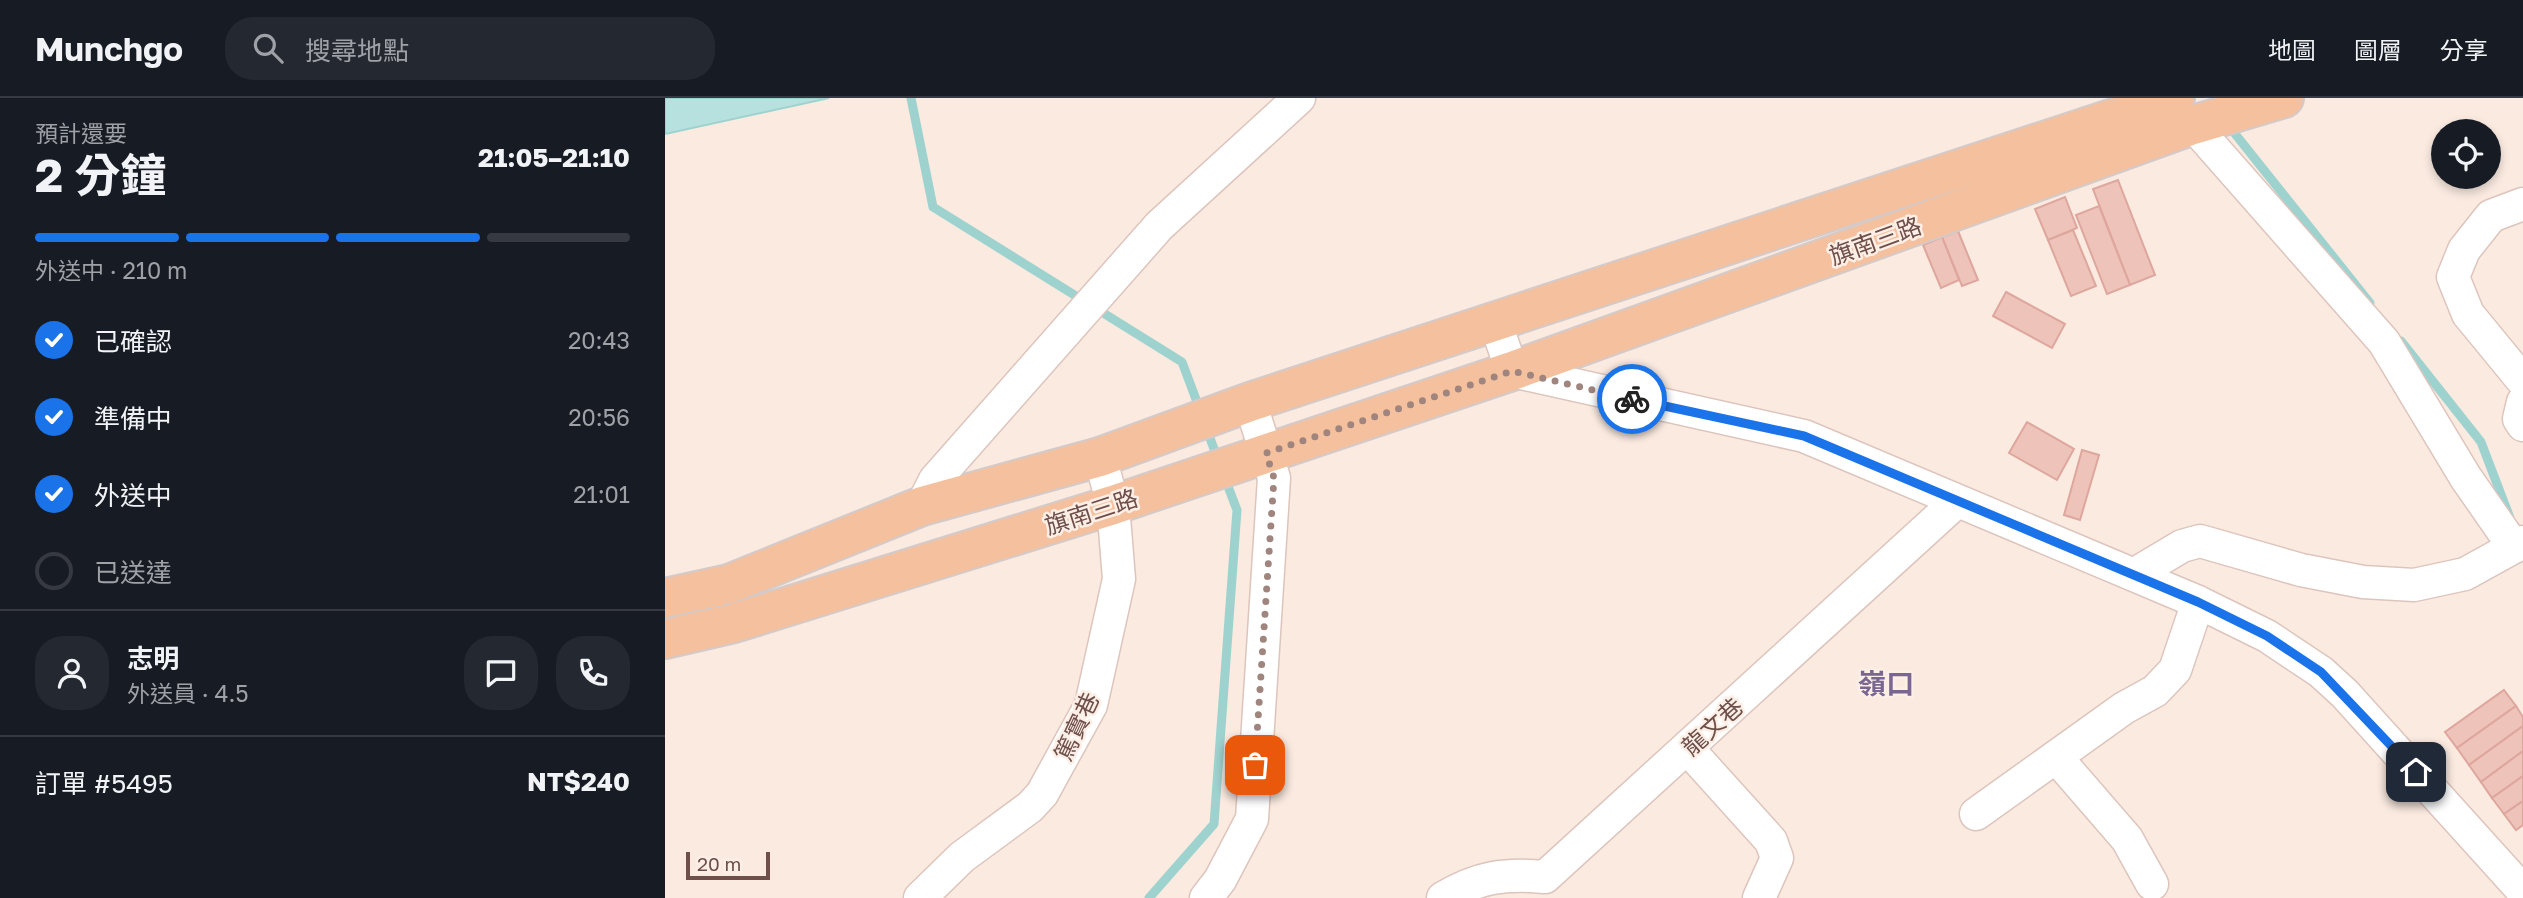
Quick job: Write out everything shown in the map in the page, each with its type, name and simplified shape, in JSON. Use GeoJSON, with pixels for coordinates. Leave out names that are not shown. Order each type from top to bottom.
{"type":"FeatureCollection","features":[{"type":"Feature","properties":{"kind":"main road","name":"旗南三路"},"geometry":{"type":"LineString","coordinates":[[665,598],[729,583],[922,506],[1100,457],[1245,404],[1496,324],[2190,115],[2240,111],[2284,98]]}},
{"type":"Feature","properties":{"kind":"main road","name":"旗南三路"},"geometry":{"type":"LineString","coordinates":[[665,639],[734,623],[1113,505],[1512,371],[2190,115]]}},
{"type":"Feature","properties":{"kind":"street"},"geometry":{"type":"LineString","coordinates":[[922,506],[935,480],[1159,226],[1299,98]]}},
{"type":"Feature","properties":{"kind":"street"},"geometry":{"type":"LineString","coordinates":[[2135,574],[2182,546],[2200,541],[2301,570],[2363,582],[2414,585],[2465,574],[2519,544],[2466,478],[2384,342],[2190,115]]}},
{"type":"Feature","properties":{"kind":"street"},"geometry":{"type":"LineString","coordinates":[[2523,204],[2491,216],[2464,250],[2453,277],[2468,314],[2523,380]]}},
{"type":"Feature","properties":{"kind":"street"},"geometry":{"type":"LineString","coordinates":[[1496,324],[1512,371],[1804,436],[1955,503],[2135,574],[2267,636],[2321,672],[2345,694],[2523,891]]}},
{"type":"Feature","properties":{"kind":"street"},"geometry":{"type":"LineString","coordinates":[[2523,402],[2519,419],[2523,425]]}},
{"type":"Feature","properties":{"kind":"street"},"geometry":{"type":"LineString","coordinates":[[1206,898],[1220,880],[1252,819],[1274,478],[1258,455],[1245,404]]}},
{"type":"Feature","properties":{"kind":"street","name":"篤實巷"},"geometry":{"type":"LineString","coordinates":[[920,898],[962,857],[1030,807],[1042,794],[1091,705],[1119,579],[1113,505],[1100,457]]}},
{"type":"Feature","properties":{"kind":"street","name":"龍文巷"},"geometry":{"type":"LineString","coordinates":[[1443,898],[1463,887],[1509,873],[1548,887],[1688,749],[1955,503]]}},
{"type":"Feature","properties":{"kind":"street"},"geometry":{"type":"LineString","coordinates":[[1976,814],[2124,708],[2155,691],[2175,670],[2198,602]]}},
{"type":"Feature","properties":{"kind":"street"},"geometry":{"type":"LineString","coordinates":[[1688,749],[1771,841],[1777,858],[1759,898]]}},
{"type":"Feature","properties":{"kind":"street"},"geometry":{"type":"LineString","coordinates":[[2056,757],[2127,839],[2152,884]]}},
{"type":"Feature","properties":{"kind":"water"},"geometry":{"type":"Polygon","coordinates":[[[665,98],[829,98],[665,134],[665,98]]]}},
{"type":"Feature","properties":{"kind":"building"},"geometry":{"type":"Polygon","coordinates":[[[2118,180],[2155,275],[2130,285],[2093,189],[2118,180]]]}},
{"type":"Feature","properties":{"kind":"building"},"geometry":{"type":"Polygon","coordinates":[[[2065,197],[2077,228],[2048,240],[2035,209],[2065,197]]]}},
{"type":"Feature","properties":{"kind":"building"},"geometry":{"type":"Polygon","coordinates":[[[2099,206],[2130,285],[2107,294],[2076,215],[2099,206]]]}},
{"type":"Feature","properties":{"kind":"building"},"geometry":{"type":"Polygon","coordinates":[[[2073,230],[2096,286],[2071,296],[2048,240],[2073,230]]]}},
{"type":"Feature","properties":{"kind":"building"},"geometry":{"type":"Polygon","coordinates":[[[1958,231],[1978,280],[1962,286],[1942,237],[1958,231]]]}},
{"type":"Feature","properties":{"kind":"building"},"geometry":{"type":"Polygon","coordinates":[[[1942,237],[1959,280],[1941,288],[1923,245],[1942,237]]]}},
{"type":"Feature","properties":{"kind":"building"},"geometry":{"type":"Polygon","coordinates":[[[2006,292],[2065,324],[2052,348],[1993,316],[2006,292]]]}},
{"type":"Feature","properties":{"kind":"building"},"geometry":{"type":"Polygon","coordinates":[[[2027,422],[2074,449],[2057,480],[2009,453],[2027,422]]]}},
{"type":"Feature","properties":{"kind":"building"},"geometry":{"type":"Polygon","coordinates":[[[2082,450],[2099,455],[2080,520],[2064,515],[2082,450]]]}},
{"type":"Feature","properties":{"kind":"building"},"geometry":{"type":"Polygon","coordinates":[[[2504,690],[2516,706],[2457,748],[2445,732],[2504,690]]]}},
{"type":"Feature","properties":{"kind":"building"},"geometry":{"type":"Polygon","coordinates":[[[2516,706],[2523,717],[2523,726],[2469,765],[2457,748],[2516,706]]]}},
{"type":"Feature","properties":{"kind":"building"},"geometry":{"type":"Polygon","coordinates":[[[2523,726],[2523,751],[2481,782],[2469,765],[2523,726]]]}},
{"type":"Feature","properties":{"kind":"building"},"geometry":{"type":"Polygon","coordinates":[[[2523,751],[2523,776],[2492,798],[2481,782],[2523,751]]]}},
{"type":"Feature","properties":{"kind":"building"},"geometry":{"type":"Polygon","coordinates":[[[2523,776],[2523,801],[2504,814],[2492,798],[2523,776]]]}},
{"type":"Feature","properties":{"kind":"building"},"geometry":{"type":"Polygon","coordinates":[[[2523,801],[2523,825],[2516,830],[2504,814],[2523,801]]]}},
{"type":"Feature","properties":{"kind":"waterway"},"geometry":{"type":"LineString","coordinates":[[911,98],[933,207],[1182,362],[1200,410]]}},
{"type":"Feature","properties":{"kind":"waterway"},"geometry":{"type":"LineString","coordinates":[[2228,125],[2370,303]]}},
{"type":"Feature","properties":{"kind":"waterway"},"geometry":{"type":"LineString","coordinates":[[2401,341],[2481,442],[2510,518]]}},
{"type":"Feature","properties":{"kind":"waterway"},"geometry":{"type":"LineString","coordinates":[[1206,427],[1218,460]]}},
{"type":"Feature","properties":{"kind":"waterway"},"geometry":{"type":"LineString","coordinates":[[1149,898],[1214,824],[1237,510],[1224,476]]}},
{"type":"Feature","properties":{"kind":"way so far"},"geometry":{"type":"LineString","coordinates":[[1255,765],[1274,478],[1266,453],[1512,371],[1632,399]]}},
{"type":"Feature","properties":{"kind":"district","name":"嶺口"},"geometry":{"type":"Point","coordinates":[1886,683]}},
{"type":"Feature","properties":{"kind":"route"},"geometry":{"type":"LineString","coordinates":[[1632,399],[1804,436],[1955,503],[2135,574],[2198,602],[2267,636],[2321,672],[2345,694],[2416,772]]}}]}
